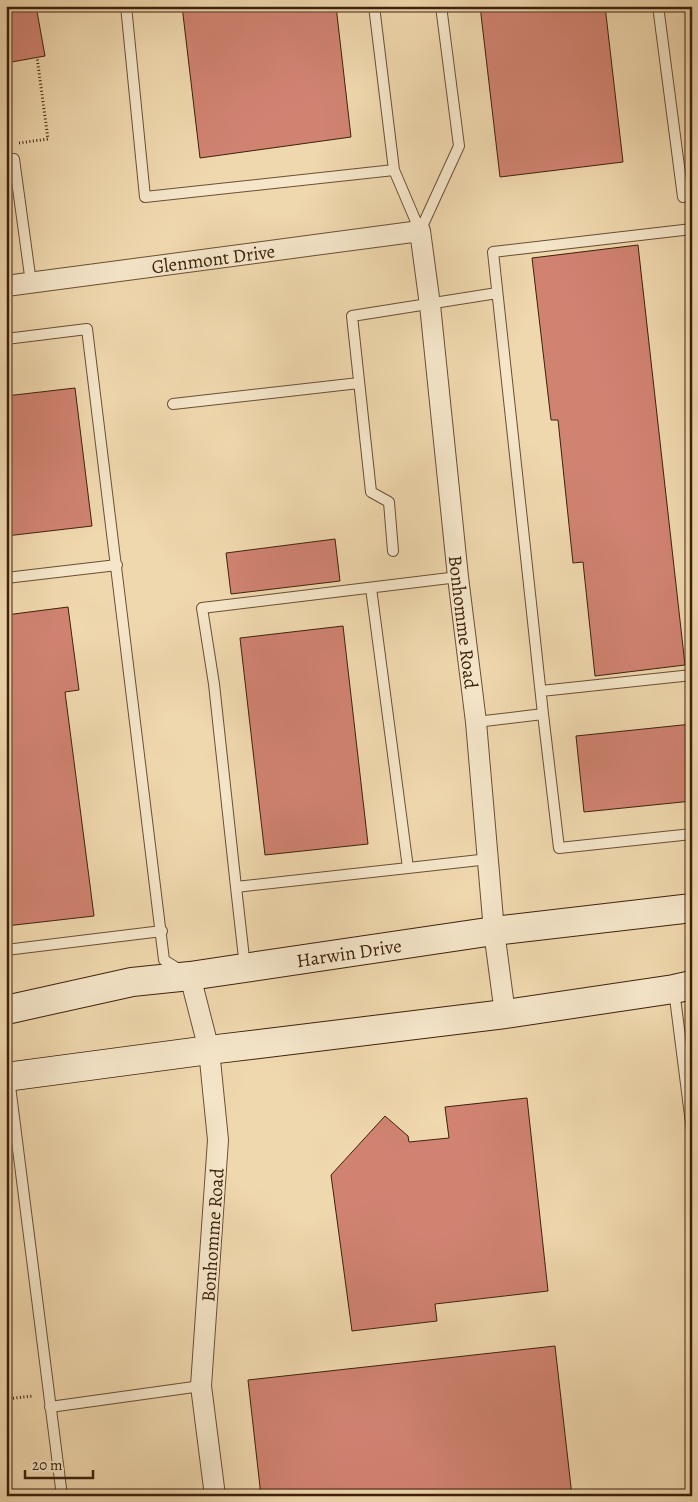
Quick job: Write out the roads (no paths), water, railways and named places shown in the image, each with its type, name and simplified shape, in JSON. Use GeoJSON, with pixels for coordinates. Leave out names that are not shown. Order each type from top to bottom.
{"type":"FeatureCollection","features":[{"type":"Feature","properties":{"kind":"main road","name":"Harwin Drive"},"geometry":{"type":"LineString","coordinates":[[6,1010],[132,982],[190,976],[494,931],[692,908]]}},
{"type":"Feature","properties":{"kind":"main road"},"geometry":{"type":"LineString","coordinates":[[8,1077],[209,1050],[505,1014],[683,987]]}},
{"type":"Feature","properties":{"kind":"street","name":"Glenmont Drive"},"geometry":{"type":"LineString","coordinates":[[6,286],[420,231]]}},
{"type":"Feature","properties":{"kind":"street","name":"Bonhomme Road"},"geometry":{"type":"LineString","coordinates":[[420,231],[430,304],[458,577],[476,722],[494,931],[505,1014]]}},
{"type":"Feature","properties":{"kind":"street","name":"Bonhomme Road"},"geometry":{"type":"LineString","coordinates":[[190,976],[209,1050],[218,1140],[201,1386],[215,1496]]}},
{"type":"Feature","properties":{"kind":"lane"},"geometry":{"type":"LineString","coordinates":[[126,6],[145,197],[394,170]]}},
{"type":"Feature","properties":{"kind":"lane"},"geometry":{"type":"LineString","coordinates":[[374,6],[394,170],[420,231]]}},
{"type":"Feature","properties":{"kind":"lane"},"geometry":{"type":"LineString","coordinates":[[420,231],[458,146],[441,6]]}},
{"type":"Feature","properties":{"kind":"lane"},"geometry":{"type":"LineString","coordinates":[[658,6],[683,197]]}},
{"type":"Feature","properties":{"kind":"lane"},"geometry":{"type":"LineString","coordinates":[[14,159],[31,283]]}},
{"type":"Feature","properties":{"kind":"lane"},"geometry":{"type":"LineString","coordinates":[[692,229],[493,252],[559,848],[692,834]]}},
{"type":"Feature","properties":{"kind":"lane"},"geometry":{"type":"LineString","coordinates":[[393,551],[389,502],[371,492],[352,316],[497,293]]}},
{"type":"Feature","properties":{"kind":"lane"},"geometry":{"type":"LineString","coordinates":[[6,339],[88,329],[164,960],[190,976]]}},
{"type":"Feature","properties":{"kind":"lane"},"geometry":{"type":"LineString","coordinates":[[173,404],[359,383]]}},
{"type":"Feature","properties":{"kind":"lane"},"geometry":{"type":"LineString","coordinates":[[6,578],[117,565]]}},
{"type":"Feature","properties":{"kind":"lane"},"geometry":{"type":"LineString","coordinates":[[245,968],[214,684],[202,608],[458,577]]}},
{"type":"Feature","properties":{"kind":"lane"},"geometry":{"type":"LineString","coordinates":[[370,588],[408,868]]}},
{"type":"Feature","properties":{"kind":"lane"},"geometry":{"type":"LineString","coordinates":[[541,691],[692,675]]}},
{"type":"Feature","properties":{"kind":"lane"},"geometry":{"type":"LineString","coordinates":[[476,722],[543,714]]}},
{"type":"Feature","properties":{"kind":"lane"},"geometry":{"type":"LineString","coordinates":[[236,887],[489,859]]}},
{"type":"Feature","properties":{"kind":"lane"},"geometry":{"type":"LineString","coordinates":[[6,950],[162,931]]}},
{"type":"Feature","properties":{"kind":"lane"},"geometry":{"type":"LineString","coordinates":[[683,987],[692,1131]]}},
{"type":"Feature","properties":{"kind":"lane"},"geometry":{"type":"LineString","coordinates":[[8,1077],[62,1496]]}},
{"type":"Feature","properties":{"kind":"lane"},"geometry":{"type":"LineString","coordinates":[[50,1407],[201,1386]]}}]}
